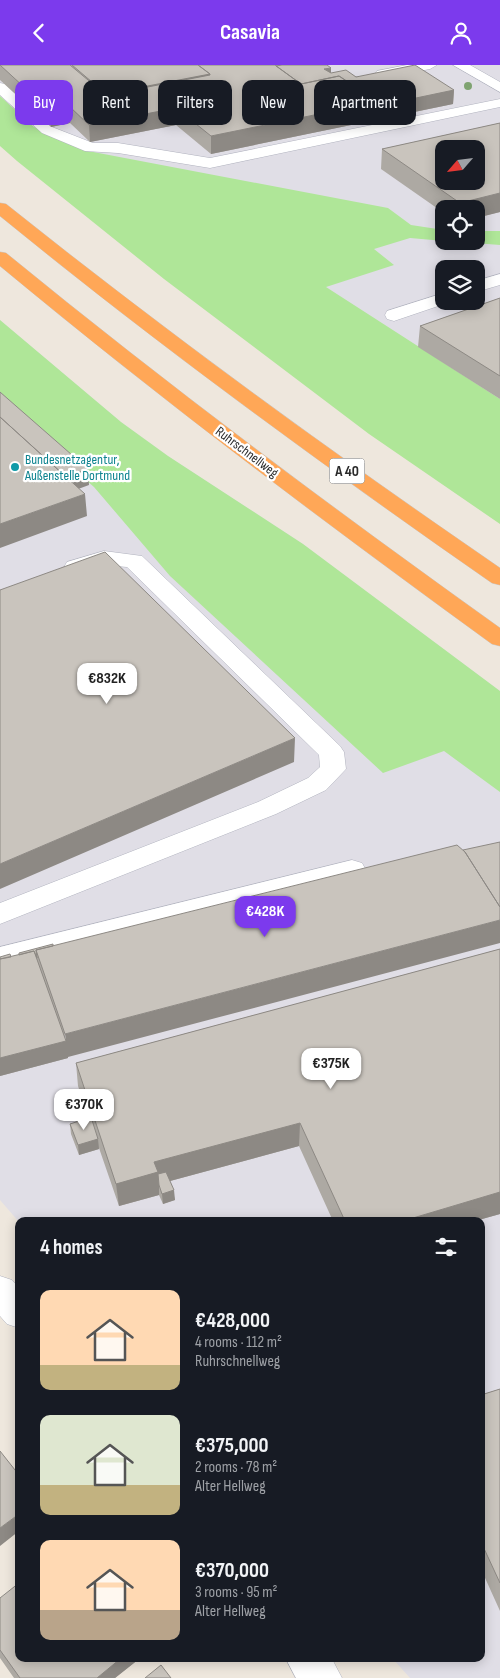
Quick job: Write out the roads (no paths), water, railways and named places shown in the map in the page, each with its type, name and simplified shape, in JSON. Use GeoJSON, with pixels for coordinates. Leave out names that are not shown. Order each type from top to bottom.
{"type":"FeatureCollection","features":[{"type":"Feature","properties":{"kind":"highway","name":"A 40"},"geometry":{"type":"LineString","coordinates":[[0,208],[197,361],[351,474],[500,578]]}},
{"type":"Feature","properties":{"kind":"highway","name":"Ruhrschnellweg"},"geometry":{"type":"LineString","coordinates":[[0,257],[188,407],[386,557],[500,639]]}},
{"type":"Feature","properties":{"kind":"street"},"geometry":{"type":"LineString","coordinates":[[370,77],[430,65]]}},
{"type":"Feature","properties":{"kind":"street"},"geometry":{"type":"LineString","coordinates":[[460,65],[500,88]]}},
{"type":"Feature","properties":{"kind":"street"},"geometry":{"type":"LineString","coordinates":[[0,87],[47,130],[91,148],[118,148],[210,163],[500,103]]}},
{"type":"Feature","properties":{"kind":"street"},"geometry":{"type":"LineString","coordinates":[[485,284],[500,279]]}},
{"type":"Feature","properties":{"kind":"street"},"geometry":{"type":"LineString","coordinates":[[394,315],[435,301]]}},
{"type":"Feature","properties":{"kind":"street"},"geometry":{"type":"LineString","coordinates":[[0,914],[267,808],[317,784],[332,769],[331,751],[134,561],[104,558],[57,572]]}},
{"type":"Feature","properties":{"kind":"street"},"geometry":{"type":"LineString","coordinates":[[0,958],[352,870]]}},
{"type":"Feature","properties":{"kind":"street"},"geometry":{"type":"LineString","coordinates":[[0,1291],[15,1308]]}},
{"type":"Feature","properties":{"kind":"street"},"geometry":{"type":"LineString","coordinates":[[309,1662],[322,1678]]}},
{"type":"Feature","properties":{"kind":"place","name":"Bundesnetzagentur, Außenstelle Dortmund"},"geometry":{"type":"Point","coordinates":[15,467]}}]}
